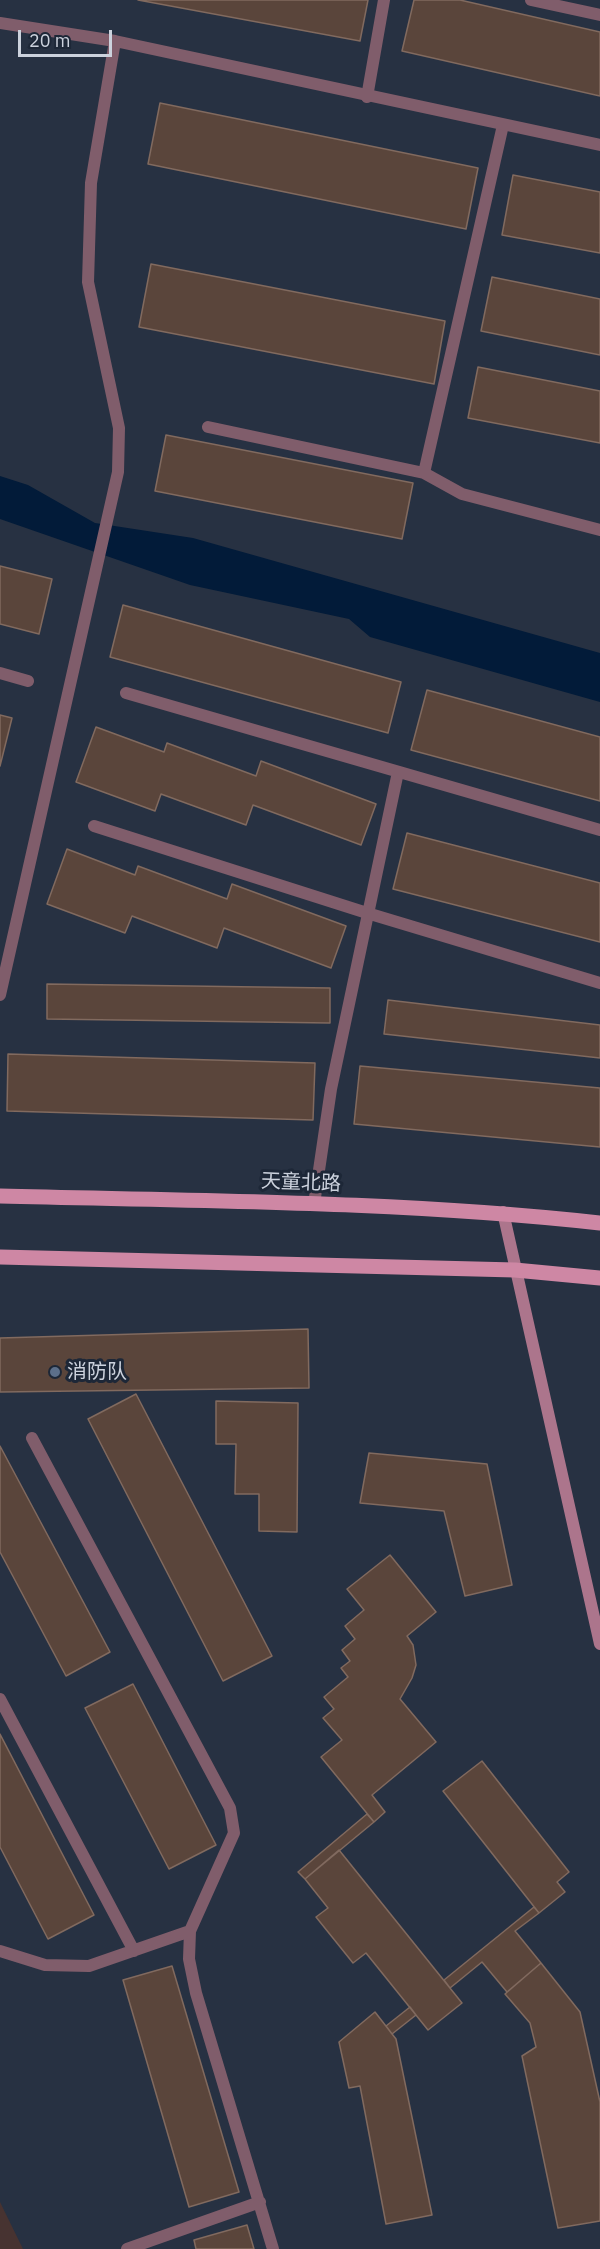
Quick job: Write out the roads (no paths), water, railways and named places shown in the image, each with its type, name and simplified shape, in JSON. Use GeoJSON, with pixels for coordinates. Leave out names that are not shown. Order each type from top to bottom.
{"type":"FeatureCollection","features":[{"type":"Feature","properties":{"kind":"main road","name":"天童北路"},"geometry":{"type":"LineString","coordinates":[[0,1196],[314,1204],[503,1212],[600,1223]]}},
{"type":"Feature","properties":{"kind":"main road"},"geometry":{"type":"LineString","coordinates":[[0,1257],[515,1270],[600,1278]]}},
{"type":"Feature","properties":{"kind":"street"},"geometry":{"type":"LineString","coordinates":[[367,97],[384,0]]}},
{"type":"Feature","properties":{"kind":"street"},"geometry":{"type":"LineString","coordinates":[[531,0],[600,15]]}},
{"type":"Feature","properties":{"kind":"street"},"geometry":{"type":"LineString","coordinates":[[0,23],[115,42],[600,145]]}},
{"type":"Feature","properties":{"kind":"street"},"geometry":{"type":"LineString","coordinates":[[0,995],[118,472],[119,428],[88,282],[91,183],[115,42]]}},
{"type":"Feature","properties":{"kind":"street"},"geometry":{"type":"LineString","coordinates":[[424,473],[503,125]]}},
{"type":"Feature","properties":{"kind":"street"},"geometry":{"type":"LineString","coordinates":[[208,427],[424,473],[462,494],[600,530]]}},
{"type":"Feature","properties":{"kind":"street"},"geometry":{"type":"LineString","coordinates":[[0,673],[28,681]]}},
{"type":"Feature","properties":{"kind":"street"},"geometry":{"type":"LineString","coordinates":[[126,693],[600,830]]}},
{"type":"Feature","properties":{"kind":"street"},"geometry":{"type":"LineString","coordinates":[[314,1204],[331,1089],[398,772]]}},
{"type":"Feature","properties":{"kind":"street"},"geometry":{"type":"LineString","coordinates":[[94,826],[367,914],[600,983]]}},
{"type":"Feature","properties":{"kind":"street"},"geometry":{"type":"LineString","coordinates":[[503,1212],[600,1644]]}},
{"type":"Feature","properties":{"kind":"street"},"geometry":{"type":"LineString","coordinates":[[32,1438],[230,1808],[234,1833],[190,1931],[189,1959],[196,1994],[273,2249]]}},
{"type":"Feature","properties":{"kind":"street"},"geometry":{"type":"LineString","coordinates":[[0,1699],[134,1951]]}},
{"type":"Feature","properties":{"kind":"street"},"geometry":{"type":"LineString","coordinates":[[0,1951],[45,1965],[89,1966],[190,1931]]}},
{"type":"Feature","properties":{"kind":"street"},"geometry":{"type":"LineString","coordinates":[[127,2249],[152,2245],[260,2202]]}},
{"type":"Feature","properties":{"kind":"water"},"geometry":{"type":"Polygon","coordinates":[[[0,476],[28,485],[95,523],[193,538],[600,653],[600,702],[370,637],[349,619],[190,585],[0,519],[0,476]]]}},
{"type":"Feature","properties":{"kind":"place","name":"消防队"},"geometry":{"type":"Point","coordinates":[55,1372]}}]}
